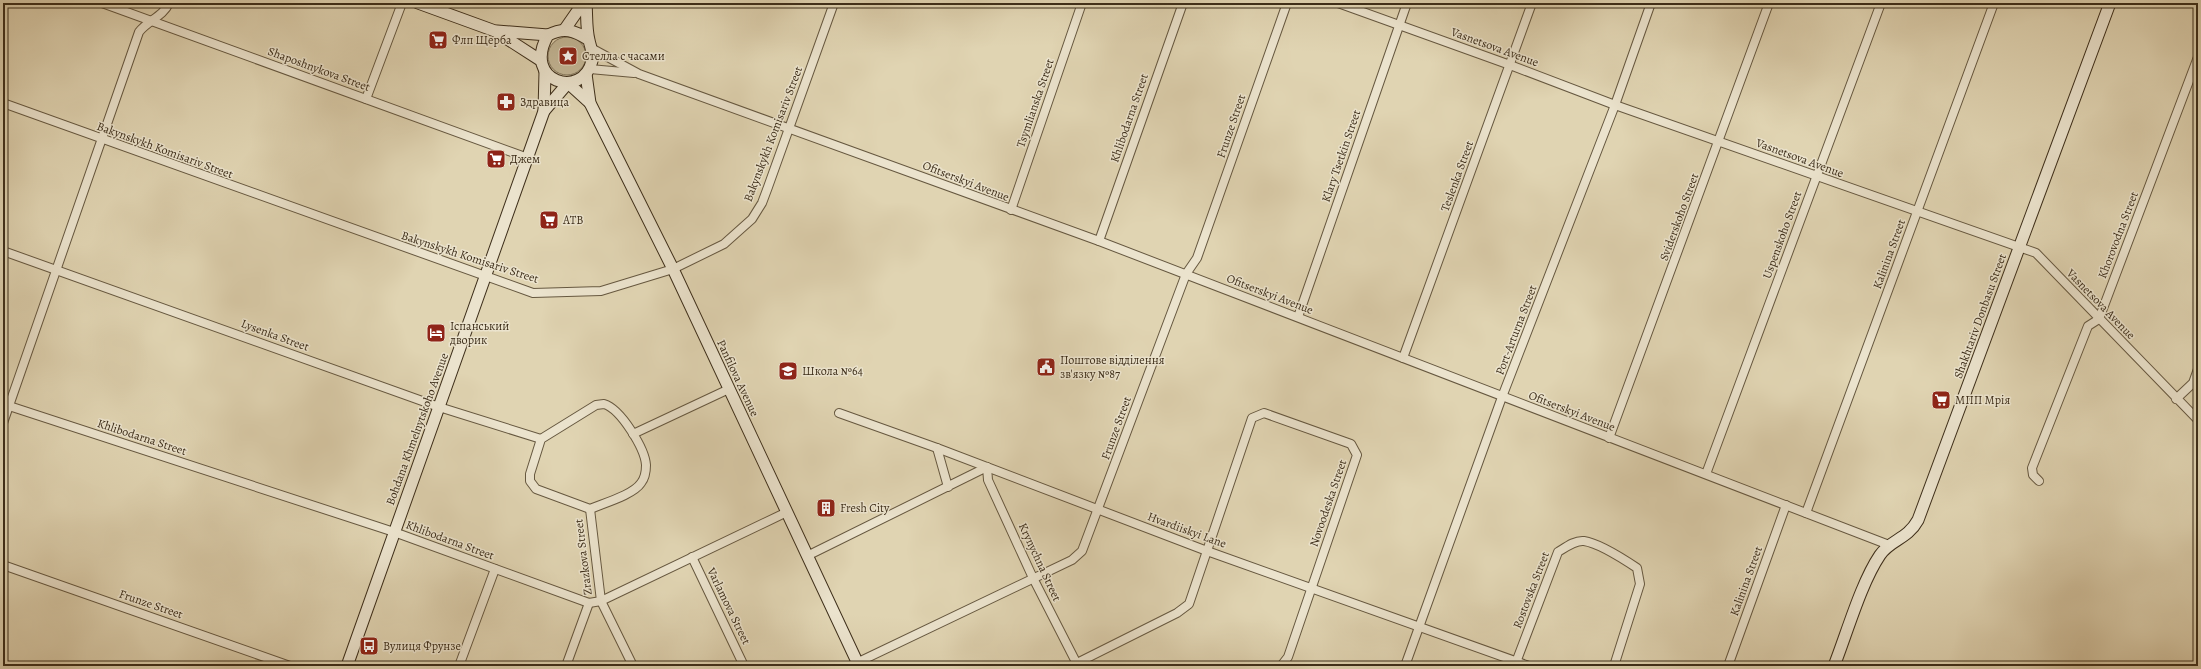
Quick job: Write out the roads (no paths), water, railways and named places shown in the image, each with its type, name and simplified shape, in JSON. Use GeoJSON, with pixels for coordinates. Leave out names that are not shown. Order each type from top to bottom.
{"type":"FeatureCollection","features":[{"type":"Feature","properties":{"kind":"main road"},"geometry":{"type":"LineString","coordinates":[[418,3],[495,31],[540,60]]}},
{"type":"Feature","properties":{"kind":"main road"},"geometry":{"type":"LineString","coordinates":[[565,29],[583,3]]}},
{"type":"Feature","properties":{"kind":"main road"},"geometry":{"type":"LineString","coordinates":[[544,111],[568,83],[577,80],[588,71],[593,59],[586,3]]}},
{"type":"Feature","properties":{"kind":"main road","name":"Shakhtariv Donbasu Street"},"geometry":{"type":"LineString","coordinates":[[1834,666],[1870,573],[1882,552],[1910,533],[1918,520],[2110,3]]}},
{"type":"Feature","properties":{"kind":"main road"},"geometry":{"type":"LineString","coordinates":[[495,31],[548,35],[565,29],[578,32],[590,44]]}},
{"type":"Feature","properties":{"kind":"main road"},"geometry":{"type":"LineString","coordinates":[[544,111],[545,72],[540,60],[541,46],[548,35]]}},
{"type":"Feature","properties":{"kind":"main road","name":"Panfilova Avenue"},"geometry":{"type":"LineString","coordinates":[[588,71],[590,103]]}},
{"type":"Feature","properties":{"kind":"main road"},"geometry":{"type":"LineString","coordinates":[[545,72],[556,80],[568,83]]}},
{"type":"Feature","properties":{"kind":"main road","name":"Panfilova Avenue"},"geometry":{"type":"LineString","coordinates":[[568,83],[590,103],[673,269],[787,512],[855,665]]}},
{"type":"Feature","properties":{"kind":"main road","name":"Bohdana Khmelnytskoho Avenue"},"geometry":{"type":"LineString","coordinates":[[347,666],[544,111]]}},
{"type":"Feature","properties":{"kind":"street","name":"Shaposhnykova Street"},"geometry":{"type":"LineString","coordinates":[[102,3],[528,158]]}},
{"type":"Feature","properties":{"kind":"street"},"geometry":{"type":"LineString","coordinates":[[3,423],[6,405],[57,269],[140,32],[152,20],[164,12],[169,3]]}},
{"type":"Feature","properties":{"kind":"street"},"geometry":{"type":"LineString","coordinates":[[366,99],[402,3]]}},
{"type":"Feature","properties":{"kind":"street","name":"Bakynskykh Komisariv Street"},"geometry":{"type":"LineString","coordinates":[[3,104],[533,293],[601,291],[673,269],[724,244],[752,219],[762,203],[834,3]]}},
{"type":"Feature","properties":{"kind":"street","name":"Tsymlianska Street"},"geometry":{"type":"LineString","coordinates":[[1011,210],[1082,3]]}},
{"type":"Feature","properties":{"kind":"street","name":"Khlibodarna Street"},"geometry":{"type":"LineString","coordinates":[[1099,241],[1182,3]]}},
{"type":"Feature","properties":{"kind":"street","name":"Frunze Street"},"geometry":{"type":"LineString","coordinates":[[855,665],[1078,555],[1085,545],[1186,274],[1197,258],[1287,3]]}},
{"type":"Feature","properties":{"kind":"street","name":"Vasnetsova Avenue"},"geometry":{"type":"LineString","coordinates":[[1338,3],[1510,65],[1615,105],[2019,249],[2036,253],[2198,420]]}},
{"type":"Feature","properties":{"kind":"street","name":"Klary Tsetkin Street"},"geometry":{"type":"LineString","coordinates":[[1298,317],[1407,3]]}},
{"type":"Feature","properties":{"kind":"street","name":"Teslenka Street"},"geometry":{"type":"LineString","coordinates":[[1403,358],[1532,3]]}},
{"type":"Feature","properties":{"kind":"street","name":"Port-Arturna Street"},"geometry":{"type":"LineString","coordinates":[[1405,666],[1502,397],[1615,105],[1651,3]]}},
{"type":"Feature","properties":{"kind":"street","name":"Sviderskoho Street"},"geometry":{"type":"LineString","coordinates":[[1610,438],[1769,3]]}},
{"type":"Feature","properties":{"kind":"street","name":"Uspenskoho Street"},"geometry":{"type":"LineString","coordinates":[[1706,474],[1881,3]]}},
{"type":"Feature","properties":{"kind":"street","name":"Kalinina Street"},"geometry":{"type":"LineString","coordinates":[[1806,513],[1994,3]]}},
{"type":"Feature","properties":{"kind":"street"},"geometry":{"type":"LineString","coordinates":[[590,44],[639,74]]}},
{"type":"Feature","properties":{"kind":"street","name":"Khorovodna Street"},"geometry":{"type":"LineString","coordinates":[[2039,481],[2033,475],[2032,468],[2088,326],[2099,319],[2198,57]]}},
{"type":"Feature","properties":{"kind":"street"},"geometry":{"type":"LineString","coordinates":[[588,71],[639,74]]}},
{"type":"Feature","properties":{"kind":"street","name":"Ofitserskyi Avenue"},"geometry":{"type":"LineString","coordinates":[[639,74],[790,127],[1011,210],[1099,241],[1502,397],[1706,474],[1889,546]]}},
{"type":"Feature","properties":{"kind":"street","name":"Lysenka Street"},"geometry":{"type":"LineString","coordinates":[[3,250],[439,407],[541,439]]}},
{"type":"Feature","properties":{"kind":"street"},"geometry":{"type":"LineString","coordinates":[[2176,399],[2193,383],[2198,369]]}},
{"type":"Feature","properties":{"kind":"street"},"geometry":{"type":"LineString","coordinates":[[633,434],[729,389]]}},
{"type":"Feature","properties":{"kind":"street","name":"Khlibodarna Street"},"geometry":{"type":"LineString","coordinates":[[6,405],[394,532],[589,603],[601,601],[787,512]]}},
{"type":"Feature","properties":{"kind":"street"},"geometry":{"type":"LineString","coordinates":[[596,405],[609,405],[616,410],[633,434],[646,464],[642,482],[633,491],[590,509],[533,486],[530,474],[541,439],[596,405]]}},
{"type":"Feature","properties":{"kind":"street","name":"Hvardiiskyi Lane"},"geometry":{"type":"LineString","coordinates":[[839,413],[937,448],[1207,551],[1420,627],[1515,664],[1528,666]]}},
{"type":"Feature","properties":{"kind":"street","name":"Novoodeska Street"},"geometry":{"type":"LineString","coordinates":[[1075,665],[1177,613],[1189,604],[1252,418],[1264,413],[1351,444],[1357,455],[1288,656],[1281,666]]}},
{"type":"Feature","properties":{"kind":"street"},"geometry":{"type":"LineString","coordinates":[[937,448],[948,487]]}},
{"type":"Feature","properties":{"kind":"street"},"geometry":{"type":"LineString","coordinates":[[807,556],[987,467]]}},
{"type":"Feature","properties":{"kind":"street","name":"Krynychna Street"},"geometry":{"type":"LineString","coordinates":[[987,467],[988,480],[1075,665]]}},
{"type":"Feature","properties":{"kind":"street","name":"Kalinina Street"},"geometry":{"type":"LineString","coordinates":[[1728,666],[1786,505]]}},
{"type":"Feature","properties":{"kind":"street","name":"Zrazkova Street"},"geometry":{"type":"LineString","coordinates":[[590,509],[601,601],[633,666]]}},
{"type":"Feature","properties":{"kind":"street","name":"Rostovska Street"},"geometry":{"type":"LineString","coordinates":[[1515,664],[1558,552],[1570,544],[1584,541],[1637,568],[1640,584],[1614,666]]}},
{"type":"Feature","properties":{"kind":"street","name":"Varlamova Street"},"geometry":{"type":"LineString","coordinates":[[692,557],[744,666]]}},
{"type":"Feature","properties":{"kind":"street","name":"Frunze Street"},"geometry":{"type":"LineString","coordinates":[[3,564],[290,666]]}},
{"type":"Feature","properties":{"kind":"street"},"geometry":{"type":"LineString","coordinates":[[459,666],[495,569]]}},
{"type":"Feature","properties":{"kind":"street"},"geometry":{"type":"LineString","coordinates":[[566,666],[589,603]]}},
{"type":"Feature","properties":{"kind":"place","name":"Флп Щерба"},"geometry":{"type":"Point","coordinates":[438,40]}},
{"type":"Feature","properties":{"kind":"place","name":"Стелла с часами"},"geometry":{"type":"Point","coordinates":[568,56]}},
{"type":"Feature","properties":{"kind":"place","name":"Здравица"},"geometry":{"type":"Point","coordinates":[506,102]}},
{"type":"Feature","properties":{"kind":"place","name":"Джем"},"geometry":{"type":"Point","coordinates":[496,159]}},
{"type":"Feature","properties":{"kind":"place","name":"ATB"},"geometry":{"type":"Point","coordinates":[549,220]}},
{"type":"Feature","properties":{"kind":"place","name":"Іспанський дворик"},"geometry":{"type":"Point","coordinates":[436,333]}},
{"type":"Feature","properties":{"kind":"place","name":"Поштове відділення зв'язку №87"},"geometry":{"type":"Point","coordinates":[1046,367]}},
{"type":"Feature","properties":{"kind":"place","name":"Школа №64"},"geometry":{"type":"Point","coordinates":[788,371]}},
{"type":"Feature","properties":{"kind":"place","name":"МПП Мрія"},"geometry":{"type":"Point","coordinates":[1941,400]}},
{"type":"Feature","properties":{"kind":"place","name":"Fresh City"},"geometry":{"type":"Point","coordinates":[826,508]}},
{"type":"Feature","properties":{"kind":"place","name":"Вулиця Фрунзе"},"geometry":{"type":"Point","coordinates":[369,646]}}]}
